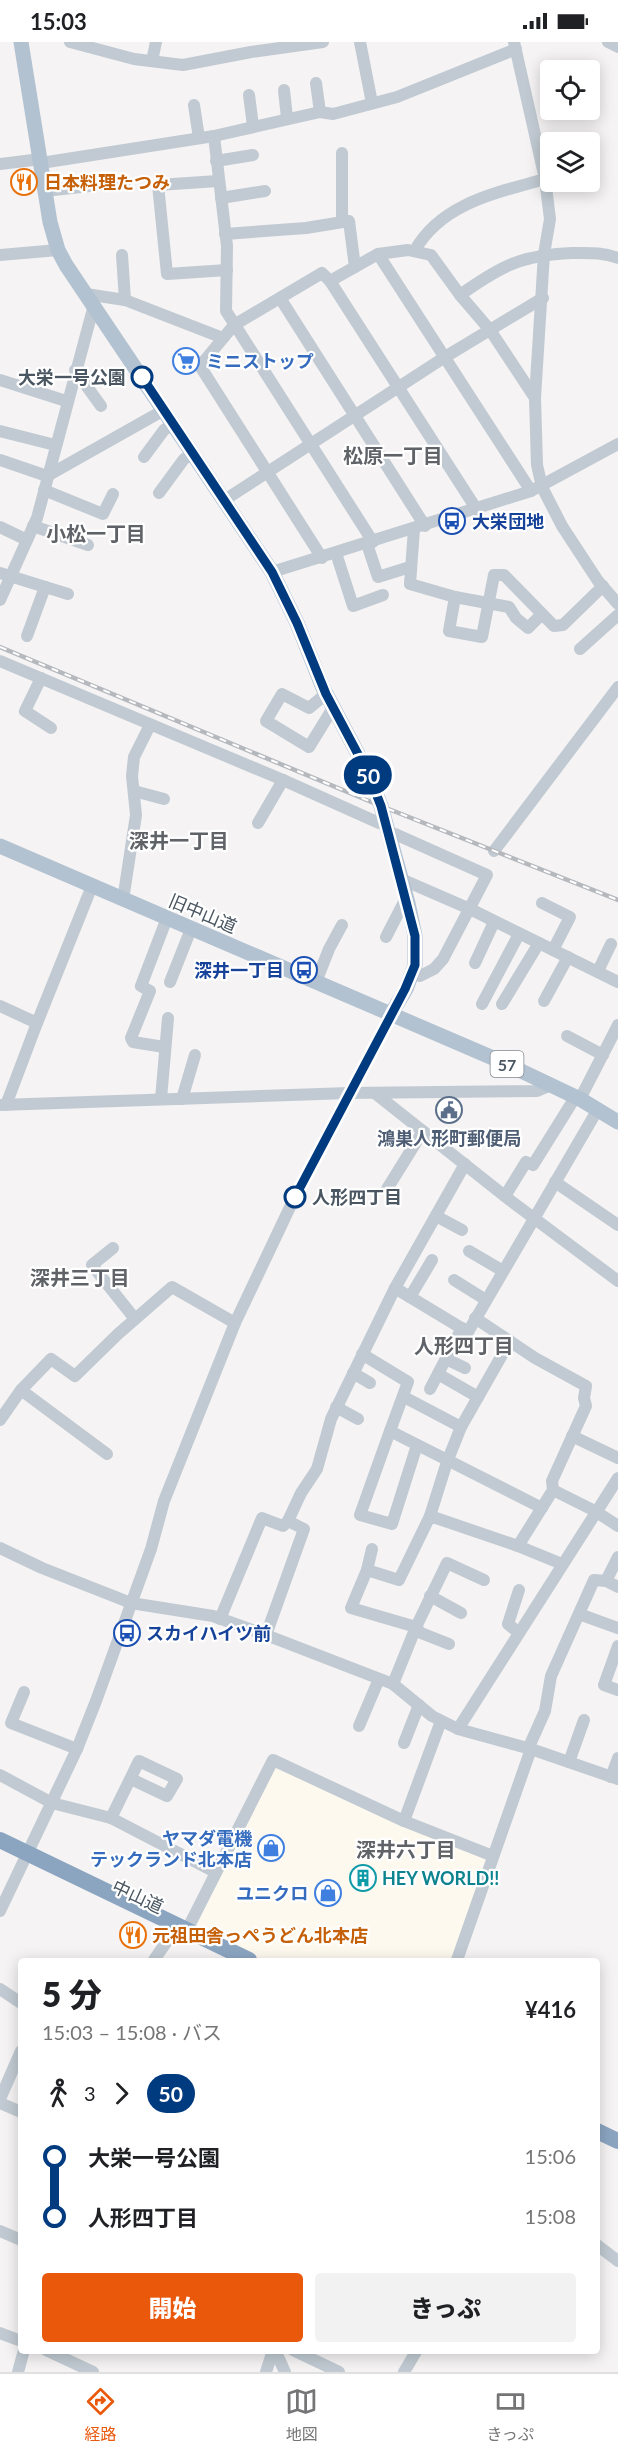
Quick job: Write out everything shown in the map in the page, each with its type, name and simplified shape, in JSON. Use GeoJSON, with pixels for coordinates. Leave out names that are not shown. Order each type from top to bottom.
{"type":"FeatureCollection","features":[{"type":"Feature","properties":{"kind":"highway","name":"中山道"},"geometry":{"type":"LineString","coordinates":[[0,1840],[24,1858]]}},
{"type":"Feature","properties":{"kind":"highway","name":"中山道"},"geometry":{"type":"LineString","coordinates":[[0,1852],[24,1858],[180,1932],[244,1958]]}},
{"type":"Feature","properties":{"kind":"highway","name":"中山道"},"geometry":{"type":"LineString","coordinates":[[180,1932],[223,1958]]}},
{"type":"Feature","properties":{"kind":"highway"},"geometry":{"type":"LineString","coordinates":[[600,2132],[618,2141]]}},
{"type":"Feature","properties":{"kind":"highway"},"geometry":{"type":"LineString","coordinates":[[600,2141],[618,2150]]}},
{"type":"Feature","properties":{"kind":"main road"},"geometry":{"type":"LineString","coordinates":[[21,42],[50,222],[58,250],[272,572],[297,623],[330,701],[368,773],[381,806],[408,903],[416,953],[413,973],[391,1014]]}},
{"type":"Feature","properties":{"kind":"main road","name":"旧中山道"},"geometry":{"type":"LineString","coordinates":[[0,846],[391,1014]]}},
{"type":"Feature","properties":{"kind":"main road","name":"57"},"geometry":{"type":"LineString","coordinates":[[391,1014],[578,1097],[617,1118]]}},
{"type":"Feature","properties":{"kind":"street"},"geometry":{"type":"LineString","coordinates":[[70,42],[134,59],[183,65],[278,45],[323,42]]}},
{"type":"Feature","properties":{"kind":"street"},"geometry":{"type":"LineString","coordinates":[[152,61],[156,42]]}},
{"type":"Feature","properties":{"kind":"street"},"geometry":{"type":"LineString","coordinates":[[360,42],[372,104]]}},
{"type":"Feature","properties":{"kind":"street"},"geometry":{"type":"LineString","coordinates":[[608,42],[618,47]]}},
{"type":"Feature","properties":{"kind":"street"},"geometry":{"type":"LineString","coordinates":[[0,164],[41,161],[214,136],[287,118],[320,112],[333,114],[397,97],[515,45],[540,157]]}},
{"type":"Feature","properties":{"kind":"street"},"geometry":{"type":"LineString","coordinates":[[316,83],[320,112]]}},
{"type":"Feature","properties":{"kind":"street"},"geometry":{"type":"LineString","coordinates":[[284,90],[287,118]]}},
{"type":"Feature","properties":{"kind":"street"},"geometry":{"type":"LineString","coordinates":[[249,95],[253,126]]}},
{"type":"Feature","properties":{"kind":"street"},"geometry":{"type":"LineString","coordinates":[[194,105],[199,138]]}},
{"type":"Feature","properties":{"kind":"street"},"geometry":{"type":"LineString","coordinates":[[214,136],[225,234],[226,311],[370,543],[378,577],[410,567]]}},
{"type":"Feature","properties":{"kind":"street"},"geometry":{"type":"LineString","coordinates":[[342,153],[342,222]]}},
{"type":"Feature","properties":{"kind":"street"},"geometry":{"type":"LineString","coordinates":[[216,161],[253,155]]}},
{"type":"Feature","properties":{"kind":"street"},"geometry":{"type":"LineString","coordinates":[[415,250],[423,236],[458,207],[481,197],[540,180]]}},
{"type":"Feature","properties":{"kind":"street"},"geometry":{"type":"LineString","coordinates":[[218,181],[158,185],[167,274],[226,270]]}},
{"type":"Feature","properties":{"kind":"street"},"geometry":{"type":"LineString","coordinates":[[45,191],[124,182]]}},
{"type":"Feature","properties":{"kind":"street"},"geometry":{"type":"LineString","coordinates":[[221,198],[265,191]]}},
{"type":"Feature","properties":{"kind":"street"},"geometry":{"type":"LineString","coordinates":[[537,489],[535,398],[544,254],[550,219],[547,192]]}},
{"type":"Feature","properties":{"kind":"street"},"geometry":{"type":"LineString","coordinates":[[225,234],[306,228],[349,221],[356,267]]}},
{"type":"Feature","properties":{"kind":"street"},"geometry":{"type":"LineString","coordinates":[[0,255],[58,250]]}},
{"type":"Feature","properties":{"kind":"street"},"geometry":{"type":"LineString","coordinates":[[330,281],[378,254],[415,250],[431,255],[460,295],[490,330],[535,398]]}},
{"type":"Feature","properties":{"kind":"street"},"geometry":{"type":"LineString","coordinates":[[460,295],[494,271],[514,262],[544,254],[603,252],[618,258]]}},
{"type":"Feature","properties":{"kind":"street"},"geometry":{"type":"LineString","coordinates":[[378,254],[445,357],[603,586],[618,604]]}},
{"type":"Feature","properties":{"kind":"street"},"geometry":{"type":"LineString","coordinates":[[122,255],[125,300]]}},
{"type":"Feature","properties":{"kind":"street"},"geometry":{"type":"LineString","coordinates":[[322,558],[200,366],[234,326],[322,273],[330,281],[477,510]]}},
{"type":"Feature","properties":{"kind":"street"},"geometry":{"type":"LineString","coordinates":[[280,298],[355,415],[420,527],[410,567],[410,584],[455,597],[509,607],[516,618],[528,628],[542,614]]}},
{"type":"Feature","properties":{"kind":"street"},"geometry":{"type":"LineString","coordinates":[[223,501],[445,357],[543,298]]}},
{"type":"Feature","properties":{"kind":"street"},"geometry":{"type":"LineString","coordinates":[[0,600],[5,575],[27,540],[44,490],[75,370],[90,299],[125,300],[223,338]]}},
{"type":"Feature","properties":{"kind":"street"},"geometry":{"type":"LineString","coordinates":[[75,370],[101,406]]}},
{"type":"Feature","properties":{"kind":"street"},"geometry":{"type":"LineString","coordinates":[[0,380],[66,401]]}},
{"type":"Feature","properties":{"kind":"street"},"geometry":{"type":"LineString","coordinates":[[0,460],[47,476],[164,410]]}},
{"type":"Feature","properties":{"kind":"street"},"geometry":{"type":"LineString","coordinates":[[144,457],[164,430],[173,424]]}},
{"type":"Feature","properties":{"kind":"street"},"geometry":{"type":"LineString","coordinates":[[0,431],[55,445]]}},
{"type":"Feature","properties":{"kind":"street"},"geometry":{"type":"LineString","coordinates":[[272,572],[477,510],[537,489],[618,444]]}},
{"type":"Feature","properties":{"kind":"street"},"geometry":{"type":"LineString","coordinates":[[159,493],[184,459],[192,454]]}},
{"type":"Feature","properties":{"kind":"street"},"geometry":{"type":"LineString","coordinates":[[44,490],[103,514],[113,494]]}},
{"type":"Feature","properties":{"kind":"street"},"geometry":{"type":"LineString","coordinates":[[33,526],[88,545]]}},
{"type":"Feature","properties":{"kind":"street"},"geometry":{"type":"LineString","coordinates":[[0,527],[27,540]]}},
{"type":"Feature","properties":{"kind":"street"},"geometry":{"type":"LineString","coordinates":[[336,553],[353,606],[383,595]]}},
{"type":"Feature","properties":{"kind":"street"},"geometry":{"type":"LineString","coordinates":[[5,575],[68,594]]}},
{"type":"Feature","properties":{"kind":"street"},"geometry":{"type":"LineString","coordinates":[[455,597],[449,631],[482,637],[494,575],[504,576],[554,626],[562,624],[603,586]]}},
{"type":"Feature","properties":{"kind":"street"},"geometry":{"type":"LineString","coordinates":[[27,636],[45,587]]}},
{"type":"Feature","properties":{"kind":"street"},"geometry":{"type":"LineString","coordinates":[[580,649],[618,615]]}},
{"type":"Feature","properties":{"kind":"street"},"geometry":{"type":"LineString","coordinates":[[0,661],[283,780],[487,875],[443,959],[434,969],[420,976],[413,973]]}},
{"type":"Feature","properties":{"kind":"street"},"geometry":{"type":"LineString","coordinates":[[41,678],[26,711],[51,728]]}},
{"type":"Feature","properties":{"kind":"street"},"geometry":{"type":"LineString","coordinates":[[495,851],[618,687]]}},
{"type":"Feature","properties":{"kind":"street"},"geometry":{"type":"LineString","coordinates":[[282,694],[309,708],[330,701],[309,747],[266,721],[282,694]]}},
{"type":"Feature","properties":{"kind":"street"},"geometry":{"type":"LineString","coordinates":[[123,900],[136,815],[132,776],[134,757],[150,725]]}},
{"type":"Feature","properties":{"kind":"street"},"geometry":{"type":"LineString","coordinates":[[258,823],[283,780]]}},
{"type":"Feature","properties":{"kind":"street"},"geometry":{"type":"LineString","coordinates":[[134,791],[164,799]]}},
{"type":"Feature","properties":{"kind":"street"},"geometry":{"type":"LineString","coordinates":[[401,879],[405,878],[618,982]]}},
{"type":"Feature","properties":{"kind":"street"},"geometry":{"type":"LineString","coordinates":[[92,886],[3,1105],[349,1093],[537,1092],[551,1085]]}},
{"type":"Feature","properties":{"kind":"street"},"geometry":{"type":"LineString","coordinates":[[386,937],[403,904],[408,903]]}},
{"type":"Feature","properties":{"kind":"street"},"geometry":{"type":"LineString","coordinates":[[542,903],[570,917],[553,950]]}},
{"type":"Feature","properties":{"kind":"street"},"geometry":{"type":"LineString","coordinates":[[164,1047],[133,1042],[130,1038],[150,991],[141,986],[167,918]]}},
{"type":"Feature","properties":{"kind":"street"},"geometry":{"type":"LineString","coordinates":[[475,963],[494,922]]}},
{"type":"Feature","properties":{"kind":"street"},"geometry":{"type":"LineString","coordinates":[[316,982],[329,949],[342,925]]}},
{"type":"Feature","properties":{"kind":"street"},"geometry":{"type":"LineString","coordinates":[[170,982],[191,929]]}},
{"type":"Feature","properties":{"kind":"street"},"geometry":{"type":"LineString","coordinates":[[482,1004],[519,934]]}},
{"type":"Feature","properties":{"kind":"street"},"geometry":{"type":"LineString","coordinates":[[502,1004],[539,943]]}},
{"type":"Feature","properties":{"kind":"street"},"geometry":{"type":"LineString","coordinates":[[598,971],[612,944]]}},
{"type":"Feature","properties":{"kind":"street"},"geometry":{"type":"LineString","coordinates":[[544,1001],[568,957]]}},
{"type":"Feature","properties":{"kind":"street"},"geometry":{"type":"LineString","coordinates":[[0,1006],[37,1023]]}},
{"type":"Feature","properties":{"kind":"street"},"geometry":{"type":"LineString","coordinates":[[0,1911],[77,1749],[156,1533],[164,1502],[235,1323],[266,1254],[391,1014]]}},
{"type":"Feature","properties":{"kind":"street"},"geometry":{"type":"LineString","coordinates":[[161,1100],[168,1018]]}},
{"type":"Feature","properties":{"kind":"street"},"geometry":{"type":"LineString","coordinates":[[505,1196],[526,1162],[533,1165],[578,1097],[618,1025]]}},
{"type":"Feature","properties":{"kind":"street"},"geometry":{"type":"LineString","coordinates":[[567,1036],[603,1055]]}},
{"type":"Feature","properties":{"kind":"street"},"geometry":{"type":"LineString","coordinates":[[182,1099],[195,1055]]}},
{"type":"Feature","properties":{"kind":"street"},"geometry":{"type":"LineString","coordinates":[[376,1094],[505,1196],[618,1281]]}},
{"type":"Feature","properties":{"kind":"street"},"geometry":{"type":"LineString","coordinates":[[395,1288],[468,1332],[598,1108]]}},
{"type":"Feature","properties":{"kind":"street"},"geometry":{"type":"LineString","coordinates":[[387,1190],[423,1131]]}},
{"type":"Feature","properties":{"kind":"street"},"geometry":{"type":"LineString","coordinates":[[220,1619],[262,1518],[283,1526],[317,1469],[336,1407],[395,1288],[465,1164]]}},
{"type":"Feature","properties":{"kind":"street"},"geometry":{"type":"LineString","coordinates":[[555,1182],[618,1225]]}},
{"type":"Feature","properties":{"kind":"street"},"geometry":{"type":"LineString","coordinates":[[436,1216],[462,1230]]}},
{"type":"Feature","properties":{"kind":"street"},"geometry":{"type":"LineString","coordinates":[[113,1248],[92,1265],[135,1319]]}},
{"type":"Feature","properties":{"kind":"street"},"geometry":{"type":"LineString","coordinates":[[469,1251],[503,1271]]}},
{"type":"Feature","properties":{"kind":"street"},"geometry":{"type":"LineString","coordinates":[[410,1297],[432,1260]]}},
{"type":"Feature","properties":{"kind":"street"},"geometry":{"type":"LineString","coordinates":[[454,1281],[486,1300]]}},
{"type":"Feature","properties":{"kind":"street"},"geometry":{"type":"LineString","coordinates":[[0,1420],[21,1390],[51,1359],[75,1376],[172,1287],[235,1323]]}},
{"type":"Feature","properties":{"kind":"street"},"geometry":{"type":"LineString","coordinates":[[475,1318],[586,1386],[584,1398],[586,1406],[552,1481],[554,1490],[518,1546]]}},
{"type":"Feature","properties":{"kind":"street"},"geometry":{"type":"LineString","coordinates":[[430,1389],[462,1328]]}},
{"type":"Feature","properties":{"kind":"street"},"geometry":{"type":"LineString","coordinates":[[367,1570],[399,1580],[430,1516],[461,1427],[510,1341]]}},
{"type":"Feature","properties":{"kind":"street"},"geometry":{"type":"LineString","coordinates":[[362,1354],[408,1382],[360,1515],[392,1524],[417,1445]]}},
{"type":"Feature","properties":{"kind":"street"},"geometry":{"type":"LineString","coordinates":[[446,1359],[465,1368]]}},
{"type":"Feature","properties":{"kind":"street"},"geometry":{"type":"LineString","coordinates":[[353,1373],[370,1383]]}},
{"type":"Feature","properties":{"kind":"street"},"geometry":{"type":"LineString","coordinates":[[438,1374],[478,1397]]}},
{"type":"Feature","properties":{"kind":"street"},"geometry":{"type":"LineString","coordinates":[[21,1390],[107,1454]]}},
{"type":"Feature","properties":{"kind":"street"},"geometry":{"type":"LineString","coordinates":[[404,1397],[461,1427]]}},
{"type":"Feature","properties":{"kind":"street"},"geometry":{"type":"LineString","coordinates":[[336,1407],[358,1419]]}},
{"type":"Feature","properties":{"kind":"street"},"geometry":{"type":"LineString","coordinates":[[390,1431],[447,1462],[542,1508]]}},
{"type":"Feature","properties":{"kind":"street"},"geometry":{"type":"LineString","coordinates":[[572,1436],[618,1458]]}},
{"type":"Feature","properties":{"kind":"street"},"geometry":{"type":"LineString","coordinates":[[458,1729],[596,1511],[614,1494],[618,1479]]}},
{"type":"Feature","properties":{"kind":"street"},"geometry":{"type":"LineString","coordinates":[[554,1490],[596,1511],[618,1526]]}},
{"type":"Feature","properties":{"kind":"street"},"geometry":{"type":"LineString","coordinates":[[430,1516],[518,1546],[562,1564]]}},
{"type":"Feature","properties":{"kind":"street"},"geometry":{"type":"LineString","coordinates":[[266,1635],[304,1529],[288,1521]]}},
{"type":"Feature","properties":{"kind":"street"},"geometry":{"type":"LineString","coordinates":[[0,1548],[42,1568],[131,1603],[220,1619],[393,1684],[441,1721],[458,1729],[529,1749],[614,1778],[618,1758]]}},
{"type":"Feature","properties":{"kind":"street"},"geometry":{"type":"LineString","coordinates":[[372,1549],[367,1570],[351,1608],[416,1627],[421,1633],[449,1644]]}},
{"type":"Feature","properties":{"kind":"street"},"geometry":{"type":"LineString","coordinates":[[458,1958],[529,1749],[545,1711],[551,1676],[594,1580],[612,1584],[618,1557]]}},
{"type":"Feature","properties":{"kind":"street"},"geometry":{"type":"LineString","coordinates":[[393,1684],[416,1627],[447,1563],[484,1580]]}},
{"type":"Feature","properties":{"kind":"street"},"geometry":{"type":"LineString","coordinates":[[519,1590],[508,1624],[519,1633]]}},
{"type":"Feature","properties":{"kind":"street"},"geometry":{"type":"LineString","coordinates":[[430,1596],[461,1613]]}},
{"type":"Feature","properties":{"kind":"street"},"geometry":{"type":"LineString","coordinates":[[579,1614],[618,1628]]}},
{"type":"Feature","properties":{"kind":"street"},"geometry":{"type":"LineString","coordinates":[[618,1646],[604,1685],[618,1690]]}},
{"type":"Feature","properties":{"kind":"street"},"geometry":{"type":"LineString","coordinates":[[359,1726],[379,1679]]}},
{"type":"Feature","properties":{"kind":"street"},"geometry":{"type":"LineString","coordinates":[[24,1692],[11,1723],[77,1749]]}},
{"type":"Feature","properties":{"kind":"street"},"geometry":{"type":"LineString","coordinates":[[404,1743],[418,1705]]}},
{"type":"Feature","properties":{"kind":"street"},"geometry":{"type":"LineString","coordinates":[[570,1762],[585,1720]]}},
{"type":"Feature","properties":{"kind":"street"},"geometry":{"type":"LineString","coordinates":[[404,1821],[441,1721]]}},
{"type":"Feature","properties":{"kind":"street"},"geometry":{"type":"LineString","coordinates":[[156,1958],[180,1932],[215,1872],[273,1760],[404,1821],[493,1856]]}},
{"type":"Feature","properties":{"kind":"street"},"geometry":{"type":"LineString","coordinates":[[0,1775],[52,1803],[111,1818],[215,1872]]}},
{"type":"Feature","properties":{"kind":"street"},"geometry":{"type":"LineString","coordinates":[[111,1818],[131,1779]]}},
{"type":"Feature","properties":{"kind":"street"},"geometry":{"type":"LineString","coordinates":[[0,1989],[18,2000]]}},
{"type":"Feature","properties":{"kind":"street"},"geometry":{"type":"LineString","coordinates":[[18,2058],[0,2101],[18,2110]]}},
{"type":"Feature","properties":{"kind":"street"},"geometry":{"type":"LineString","coordinates":[[0,2231],[18,2239]]}},
{"type":"Feature","properties":{"kind":"street"},"geometry":{"type":"LineString","coordinates":[[600,2247],[618,2261]]}},
{"type":"Feature","properties":{"kind":"street"},"geometry":{"type":"LineString","coordinates":[[0,2333],[18,2340]]}},
{"type":"Feature","properties":{"kind":"street"},"geometry":{"type":"LineString","coordinates":[[18,2372],[23,2354]]}},
{"type":"Feature","properties":{"kind":"street"},"geometry":{"type":"LineString","coordinates":[[52,2354],[68,2366],[93,2372]]}},
{"type":"Feature","properties":{"kind":"street"},"geometry":{"type":"LineString","coordinates":[[266,2372],[273,2354]]}},
{"type":"Feature","properties":{"kind":"street"},"geometry":{"type":"LineString","coordinates":[[276,2354],[285,2372]]}},
{"type":"Feature","properties":{"kind":"street"},"geometry":{"type":"LineString","coordinates":[[301,2354],[339,2372]]}},
{"type":"Feature","properties":{"kind":"street"},"geometry":{"type":"LineString","coordinates":[[404,2372],[415,2354]]}},
{"type":"Feature","properties":{"kind":"shaded area","name":"HEY WORLD!!"},"geometry":{"type":"Polygon","coordinates":[[[273,1760],[493,1856],[458,1958],[245,1958],[187,1930],[273,1760]]]}},
{"type":"Feature","properties":{"kind":"railway"},"geometry":{"type":"LineString","coordinates":[[0,647],[381,806],[618,900]]}},
{"type":"Feature","properties":{"kind":"bus line","name":"50"},"geometry":{"type":"LineString","coordinates":[[142,377],[272,572],[297,623],[323,688],[368,773],[381,806],[415,936],[416,953],[413,973],[295,1197]]}},
{"type":"Feature","properties":{"kind":"place","name":"日本料理たつみ"},"geometry":{"type":"Point","coordinates":[24,182]}},
{"type":"Feature","properties":{"kind":"place","name":"ミニストップ"},"geometry":{"type":"Point","coordinates":[186,361]}},
{"type":"Feature","properties":{"kind":"place","name":"大栄一号公園"},"geometry":{"type":"Point","coordinates":[142,377]}},
{"type":"Feature","properties":{"kind":"place","name":"大栄団地"},"geometry":{"type":"Point","coordinates":[452,521]}},
{"type":"Feature","properties":{"kind":"place","name":"深井一丁目"},"geometry":{"type":"Point","coordinates":[304,970]}},
{"type":"Feature","properties":{"kind":"place","name":"鴻巣人形町郵便局"},"geometry":{"type":"Point","coordinates":[449,1110]}},
{"type":"Feature","properties":{"kind":"place","name":"人形四丁目"},"geometry":{"type":"Point","coordinates":[295,1197]}},
{"type":"Feature","properties":{"kind":"place","name":"スカイハイツ前"},"geometry":{"type":"Point","coordinates":[127,1633]}},
{"type":"Feature","properties":{"kind":"place","name":"ヤマダ電機 テックランド北本店"},"geometry":{"type":"Point","coordinates":[271,1848]}},
{"type":"Feature","properties":{"kind":"place","name":"HEY WORLD!!"},"geometry":{"type":"Point","coordinates":[363,1878]}},
{"type":"Feature","properties":{"kind":"place","name":"ユニクロ"},"geometry":{"type":"Point","coordinates":[328,1893]}},
{"type":"Feature","properties":{"kind":"place","name":"元祖田舎っぺうどん北本店"},"geometry":{"type":"Point","coordinates":[133,1935]}},
{"type":"Feature","properties":{"kind":"district","name":"松原一丁目"},"geometry":{"type":"Point","coordinates":[393,455]}},
{"type":"Feature","properties":{"kind":"district","name":"小松一丁目"},"geometry":{"type":"Point","coordinates":[96,533]}},
{"type":"Feature","properties":{"kind":"district","name":"深井一丁目"},"geometry":{"type":"Point","coordinates":[179,840]}},
{"type":"Feature","properties":{"kind":"district","name":"深井三丁目"},"geometry":{"type":"Point","coordinates":[80,1277]}},
{"type":"Feature","properties":{"kind":"district","name":"人形四丁目"},"geometry":{"type":"Point","coordinates":[464,1345]}},
{"type":"Feature","properties":{"kind":"district","name":"深井六丁目"},"geometry":{"type":"Point","coordinates":[406,1849]}}]}
